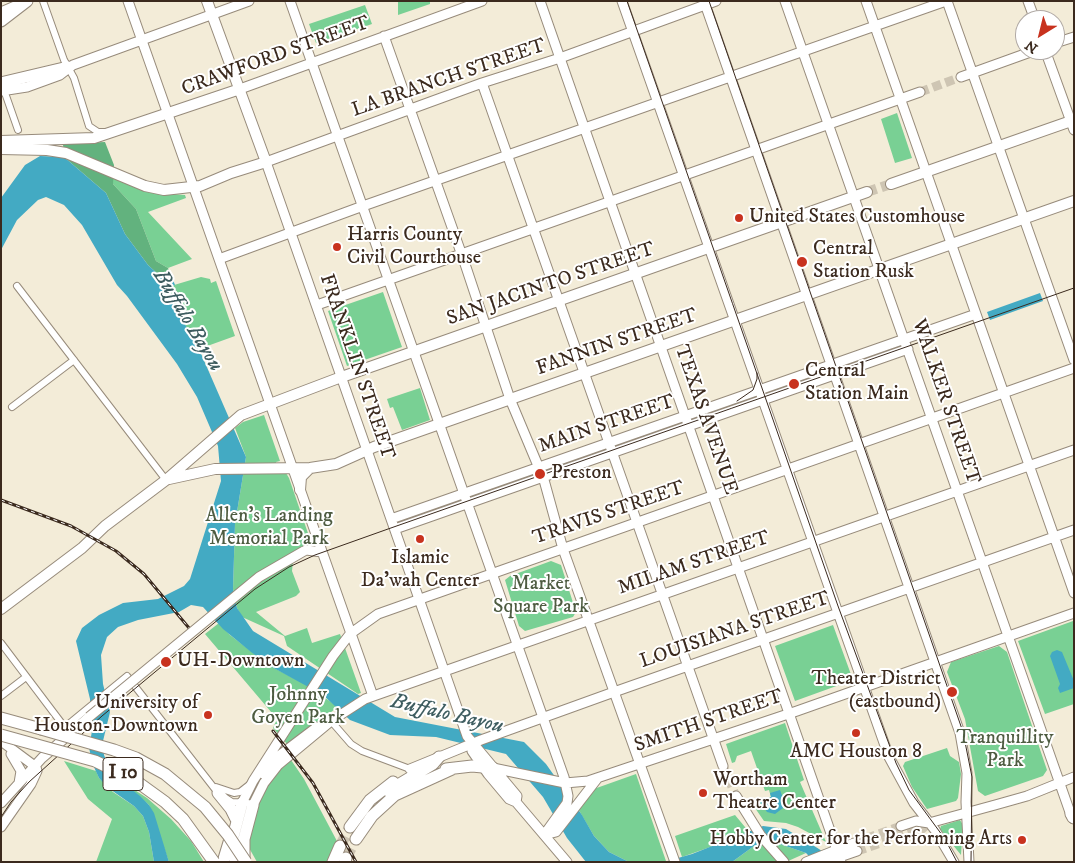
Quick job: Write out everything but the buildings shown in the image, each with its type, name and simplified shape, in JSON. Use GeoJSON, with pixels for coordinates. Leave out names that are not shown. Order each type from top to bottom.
{"type":"FeatureCollection","features":[{"type":"Feature","properties":{"kind":"highway"},"geometry":{"type":"LineString","coordinates":[[1,16],[27,1]]}},
{"type":"Feature","properties":{"kind":"highway"},"geometry":{"type":"LineString","coordinates":[[1,22],[27,1]]}},
{"type":"Feature","properties":{"kind":"highway"},"geometry":{"type":"LineString","coordinates":[[1,78],[35,74],[68,67]]}},
{"type":"Feature","properties":{"kind":"highway"},"geometry":{"type":"LineString","coordinates":[[2,88],[35,74]]}},
{"type":"Feature","properties":{"kind":"highway","name":"I 10"},"geometry":{"type":"LineString","coordinates":[[1,718],[100,745],[136,758],[156,769],[200,802],[221,825],[239,861]]}},
{"type":"Feature","properties":{"kind":"highway","name":"I 10"},"geometry":{"type":"LineString","coordinates":[[1,735],[86,758],[136,781],[183,818],[214,862]]}},
{"type":"Feature","properties":{"kind":"highway"},"geometry":{"type":"LineString","coordinates":[[439,757],[370,800],[352,832],[395,795],[409,786],[450,770]]}},
{"type":"Feature","properties":{"kind":"highway"},"geometry":{"type":"LineString","coordinates":[[421,769],[489,772]]}},
{"type":"Feature","properties":{"kind":"highway"},"geometry":{"type":"LineString","coordinates":[[218,793],[231,808],[236,821],[239,861]]}},
{"type":"Feature","properties":{"kind":"highway"},"geometry":{"type":"LineString","coordinates":[[239,861],[244,840],[247,804]]}},
{"type":"Feature","properties":{"kind":"highway"},"geometry":{"type":"LineString","coordinates":[[236,821],[247,804]]}},
{"type":"Feature","properties":{"kind":"highway"},"geometry":{"type":"LineString","coordinates":[[333,862],[342,856]]}},
{"type":"Feature","properties":{"kind":"main road","name":"FRANKLIN STREET"},"geometry":{"type":"LineString","coordinates":[[207,1],[266,162]]}},
{"type":"Feature","properties":{"kind":"main road","name":"CRAWFORD STREET"},"geometry":{"type":"LineString","coordinates":[[16,145],[94,138],[240,88]]}},
{"type":"Feature","properties":{"kind":"main road"},"geometry":{"type":"LineString","coordinates":[[891,184],[997,146],[1073,124]]}},
{"type":"Feature","properties":{"kind":"main road"},"geometry":{"type":"LineString","coordinates":[[1,141],[16,145]]}},
{"type":"Feature","properties":{"kind":"main road"},"geometry":{"type":"LineString","coordinates":[[1,149],[16,145]]}},
{"type":"Feature","properties":{"kind":"main road","name":"LA BRANCH STREET"},"geometry":{"type":"LineString","coordinates":[[16,145],[66,153],[128,179],[164,190],[193,188],[266,162]]}},
{"type":"Feature","properties":{"kind":"main road","name":"SAN JACINTO STREET"},"geometry":{"type":"LineString","coordinates":[[166,480],[234,419],[246,413],[342,377],[867,192]]}},
{"type":"Feature","properties":{"kind":"main road","name":"FANNIN STREET"},"geometry":{"type":"LineString","coordinates":[[166,480],[192,472],[215,469],[310,468],[336,464],[368,450],[510,399],[1074,201]]}},
{"type":"Feature","properties":{"kind":"main road"},"geometry":{"type":"LineString","coordinates":[[300,490],[300,478],[310,468]]}},
{"type":"Feature","properties":{"kind":"main road"},"geometry":{"type":"LineString","coordinates":[[1,610],[82,548],[105,526],[166,480]]}},
{"type":"Feature","properties":{"kind":"street"},"geometry":{"type":"LineString","coordinates":[[1,12],[27,1]]}},
{"type":"Feature","properties":{"kind":"street"},"geometry":{"type":"LineString","coordinates":[[43,1],[89,126],[98,132],[113,133]]}},
{"type":"Feature","properties":{"kind":"street"},"geometry":{"type":"LineString","coordinates":[[128,1],[166,114],[271,403],[373,696]]}},
{"type":"Feature","properties":{"kind":"street"},"geometry":{"type":"LineString","coordinates":[[18,130],[2,88],[27,87],[60,75],[68,67],[250,1]]}},
{"type":"Feature","properties":{"kind":"street"},"geometry":{"type":"LineString","coordinates":[[290,1],[566,783],[567,803],[554,829]]}},
{"type":"Feature","properties":{"kind":"street","name":"CRAWFORD STREET"},"geometry":{"type":"LineString","coordinates":[[240,88],[482,1]]}},
{"type":"Feature","properties":{"kind":"street","name":"TEXAS AVENUE"},"geometry":{"type":"LineString","coordinates":[[540,1],[839,857]]}},
{"type":"Feature","properties":{"kind":"street"},"geometry":{"type":"LineString","coordinates":[[622,1],[889,757],[903,786],[954,862]]}},
{"type":"Feature","properties":{"kind":"street","name":"LA BRANCH STREET"},"geometry":{"type":"LineString","coordinates":[[266,162],[339,137],[482,83],[560,58],[705,3],[716,1]]}},
{"type":"Feature","properties":{"kind":"street","name":"WALKER STREET"},"geometry":{"type":"LineString","coordinates":[[785,1],[1073,818]]}},
{"type":"Feature","properties":{"kind":"street"},"geometry":{"type":"LineString","coordinates":[[866,1],[1074,593]]}},
{"type":"Feature","properties":{"kind":"street"},"geometry":{"type":"LineString","coordinates":[[219,259],[362,206],[436,182],[947,1],[1074,360]]}},
{"type":"Feature","properties":{"kind":"street"},"geometry":{"type":"LineString","coordinates":[[705,3],[960,733],[967,773],[969,862]]}},
{"type":"Feature","properties":{"kind":"street"},"geometry":{"type":"LineString","coordinates":[[384,36],[462,254],[510,399],[542,477],[562,549],[675,862]]}},
{"type":"Feature","properties":{"kind":"street"},"geometry":{"type":"LineString","coordinates":[[961,77],[1015,57]]}},
{"type":"Feature","properties":{"kind":"street"},"geometry":{"type":"LineString","coordinates":[[1049,60],[1073,124]]}},
{"type":"Feature","properties":{"kind":"street"},"geometry":{"type":"LineString","coordinates":[[482,83],[723,766]]}},
{"type":"Feature","properties":{"kind":"street"},"geometry":{"type":"LineString","coordinates":[[317,305],[920,92]]}},
{"type":"Feature","properties":{"kind":"street","name":"FRANKLIN STREET"},"geometry":{"type":"LineString","coordinates":[[266,162],[460,716],[472,744],[472,751],[509,799],[516,802],[567,862]]}},
{"type":"Feature","properties":{"kind":"street"},"geometry":{"type":"LineString","coordinates":[[17,286],[166,480]]}},
{"type":"Feature","properties":{"kind":"street","name":"MAIN STREET"},"geometry":{"type":"LineString","coordinates":[[391,519],[976,314]]}},
{"type":"Feature","properties":{"kind":"street","name":"MAIN STREET"},"geometry":{"type":"LineString","coordinates":[[395,529],[908,349]]}},
{"type":"Feature","properties":{"kind":"street"},"geometry":{"type":"LineString","coordinates":[[12,407],[74,360]]}},
{"type":"Feature","properties":{"kind":"street","name":"TRAVIS STREET"},"geometry":{"type":"LineString","coordinates":[[247,804],[253,781],[333,656],[350,634],[378,614],[1074,368]]}},
{"type":"Feature","properties":{"kind":"street","name":"MILAM STREET"},"geometry":{"type":"LineString","coordinates":[[247,804],[278,765],[334,718],[373,696],[1074,450]]}},
{"type":"Feature","properties":{"kind":"street","name":"LOUISIANA STREET"},"geometry":{"type":"LineString","coordinates":[[439,757],[614,692],[763,639],[910,590],[1074,530]]}},
{"type":"Feature","properties":{"kind":"street"},"geometry":{"type":"LineString","coordinates":[[1,804],[67,730],[259,577],[305,550],[320,548]]}},
{"type":"Feature","properties":{"kind":"street","name":"SMITH STREET"},"geometry":{"type":"LineString","coordinates":[[489,772],[566,783],[579,783],[598,778],[1074,613]]}},
{"type":"Feature","properties":{"kind":"street"},"geometry":{"type":"LineString","coordinates":[[1,644],[67,730]]}},
{"type":"Feature","properties":{"kind":"street"},"geometry":{"type":"LineString","coordinates":[[1,696],[26,677]]}},
{"type":"Feature","properties":{"kind":"street"},"geometry":{"type":"LineString","coordinates":[[87,714],[125,678],[218,793],[228,800],[247,804]]}},
{"type":"Feature","properties":{"kind":"street"},"geometry":{"type":"LineString","coordinates":[[334,718],[351,744],[362,751],[421,769]]}},
{"type":"Feature","properties":{"kind":"street"},"geometry":{"type":"LineString","coordinates":[[1,741],[36,767]]}},
{"type":"Feature","properties":{"kind":"street"},"geometry":{"type":"LineString","coordinates":[[1,748],[27,766],[36,767]]}},
{"type":"Feature","properties":{"kind":"street"},"geometry":{"type":"LineString","coordinates":[[11,754],[21,771],[18,784]]}},
{"type":"Feature","properties":{"kind":"street"},"geometry":{"type":"LineString","coordinates":[[1,827],[31,784],[37,771],[36,767]]}},
{"type":"Feature","properties":{"kind":"street","name":"FRANKLIN STREET"},"geometry":{"type":"LineString","coordinates":[[489,772],[506,782],[517,796],[516,802]]}},
{"type":"Feature","properties":{"kind":"street"},"geometry":{"type":"LineString","coordinates":[[902,826],[916,821],[929,823],[1027,796],[1074,777]]}},
{"type":"Feature","properties":{"kind":"street"},"geometry":{"type":"LineString","coordinates":[[544,835],[554,829],[598,778]]}},
{"type":"Feature","properties":{"kind":"street"},"geometry":{"type":"LineString","coordinates":[[211,783],[219,789],[234,793],[240,792],[253,781]]}},
{"type":"Feature","properties":{"kind":"street"},"geometry":{"type":"LineString","coordinates":[[736,796],[764,841],[784,862]]}},
{"type":"Feature","properties":{"kind":"street"},"geometry":{"type":"LineString","coordinates":[[825,862],[839,857],[855,847]]}},
{"type":"Feature","properties":{"kind":"street"},"geometry":{"type":"LineString","coordinates":[[806,862],[839,857]]}},
{"type":"Feature","properties":{"kind":"green space"},"geometry":{"type":"Polygon","coordinates":[[[398,1],[430,1],[430,4],[398,15],[398,1]]]}},
{"type":"Feature","properties":{"kind":"green space"},"geometry":{"type":"Polygon","coordinates":[[[365,5],[372,24],[316,43],[309,24],[365,5]]]}},
{"type":"Feature","properties":{"kind":"green space"},"geometry":{"type":"Polygon","coordinates":[[[897,113],[912,158],[895,163],[881,119],[897,113]]]}},
{"type":"Feature","properties":{"kind":"green space"},"geometry":{"type":"Polygon","coordinates":[[[105,142],[114,165],[113,184],[136,209],[156,261],[168,268],[170,272],[160,276],[148,265],[125,234],[106,193],[64,157],[63,144],[105,142]]]}},
{"type":"Feature","properties":{"kind":"green space"},"geometry":{"type":"Polygon","coordinates":[[[112,178],[147,192],[185,195],[186,198],[148,212],[192,259],[168,268],[156,261],[136,209],[113,184],[112,178]]]}},
{"type":"Feature","properties":{"kind":"green space"},"geometry":{"type":"Polygon","coordinates":[[[201,277],[210,279],[211,283],[216,281],[235,336],[199,349],[164,288],[201,277]]]}},
{"type":"Feature","properties":{"kind":"green space"},"geometry":{"type":"Polygon","coordinates":[[[383,292],[402,347],[347,366],[328,311],[383,292]]]}},
{"type":"Feature","properties":{"kind":"green space"},"geometry":{"type":"Polygon","coordinates":[[[420,388],[430,420],[402,430],[393,407],[390,408],[387,399],[420,388]]]}},
{"type":"Feature","properties":{"kind":"green space","name":"Allen's Landing Memorial Park"},"geometry":{"type":"Polygon","coordinates":[[[264,415],[280,461],[276,462],[278,472],[286,473],[289,478],[311,542],[294,551],[292,571],[300,592],[296,596],[256,612],[285,636],[307,628],[312,643],[340,634],[361,693],[358,694],[287,646],[284,636],[242,617],[237,608],[233,589],[235,524],[246,457],[235,428],[243,422],[264,415]]]}},
{"type":"Feature","properties":{"kind":"green space","name":"Market Square Park"},"geometry":{"type":"Polygon","coordinates":[[[551,561],[561,565],[576,612],[573,617],[525,631],[519,626],[505,580],[510,576],[551,561]]]}},
{"type":"Feature","properties":{"kind":"green space"},"geometry":{"type":"Polygon","coordinates":[[[1073,621],[1074,704],[1045,714],[1018,641],[1073,621]]]}},
{"type":"Feature","properties":{"kind":"green space","name":"Johnny Goyen Park"},"geometry":{"type":"Polygon","coordinates":[[[219,623],[230,635],[270,666],[307,685],[338,707],[287,744],[273,728],[277,719],[205,634],[219,623]]]}},
{"type":"Feature","properties":{"kind":"green space"},"geometry":{"type":"Polygon","coordinates":[[[833,625],[853,680],[795,701],[775,646],[833,625]]]}},
{"type":"Feature","properties":{"kind":"green space","name":"Tranquillity Park"},"geometry":{"type":"Polygon","coordinates":[[[999,646],[1007,652],[1047,770],[1043,776],[985,796],[978,791],[965,719],[947,672],[951,662],[999,646]]]}},
{"type":"Feature","properties":{"kind":"green space"},"geometry":{"type":"Polygon","coordinates":[[[785,723],[804,780],[800,782],[826,842],[798,827],[786,823],[764,821],[755,808],[757,803],[771,797],[769,790],[765,791],[751,751],[737,756],[735,762],[732,763],[726,744],[785,723]]]}},
{"type":"Feature","properties":{"kind":"green space"},"geometry":{"type":"Polygon","coordinates":[[[947,748],[950,756],[959,762],[961,774],[958,798],[956,801],[927,809],[912,787],[903,766],[905,762],[947,748]]]}},
{"type":"Feature","properties":{"kind":"green space"},"geometry":{"type":"Polygon","coordinates":[[[291,760],[304,779],[338,843],[329,862],[257,862],[248,846],[260,795],[278,770],[291,760]]]}},
{"type":"Feature","properties":{"kind":"green space"},"geometry":{"type":"Polygon","coordinates":[[[64,761],[96,771],[99,778],[113,792],[134,806],[143,816],[149,832],[154,862],[96,862],[112,819],[88,799],[64,761]]]}},
{"type":"Feature","properties":{"kind":"green space"},"geometry":{"type":"Polygon","coordinates":[[[636,774],[666,861],[629,862],[609,852],[594,836],[577,807],[591,790],[636,774]]]}},
{"type":"Feature","properties":{"kind":"green space"},"geometry":{"type":"Polygon","coordinates":[[[124,783],[147,798],[171,819],[191,841],[204,862],[169,862],[149,805],[124,783]]]}},
{"type":"Feature","properties":{"kind":"green space"},"geometry":{"type":"Polygon","coordinates":[[[735,815],[750,833],[682,857],[675,836],[735,815]]]}},
{"type":"Feature","properties":{"kind":"green space"},"geometry":{"type":"Polygon","coordinates":[[[960,820],[963,825],[961,855],[940,829],[941,826],[960,820]]]}},
{"type":"Feature","properties":{"kind":"green space"},"geometry":{"type":"Polygon","coordinates":[[[774,842],[806,853],[786,862],[732,862],[754,846],[774,842]]]}},
{"type":"Feature","properties":{"kind":"water"},"geometry":{"type":"Polygon","coordinates":[[[40,156],[64,157],[106,193],[125,234],[148,265],[160,276],[170,272],[175,285],[165,289],[199,349],[246,457],[235,524],[233,589],[237,608],[253,631],[395,717],[524,742],[546,764],[582,815],[594,836],[609,852],[629,862],[586,862],[567,838],[543,797],[506,754],[436,737],[390,735],[350,720],[323,695],[270,666],[251,652],[223,629],[203,607],[191,605],[179,612],[138,620],[118,627],[107,637],[101,655],[103,684],[110,712],[103,741],[104,755],[112,774],[140,796],[154,813],[169,862],[154,862],[149,832],[143,816],[134,806],[107,787],[99,778],[93,765],[89,748],[92,731],[90,699],[76,641],[82,628],[99,615],[123,603],[158,599],[184,586],[190,579],[221,481],[218,446],[197,397],[177,364],[117,285],[82,225],[64,205],[46,197],[38,200],[17,220],[1,250],[1,198],[25,165],[40,156]]]}},
{"type":"Feature","properties":{"kind":"water"},"geometry":{"type":"Polygon","coordinates":[[[1040,293],[1043,301],[990,320],[987,312],[1040,293]]]}},
{"type":"Feature","properties":{"kind":"water"},"geometry":{"type":"Polygon","coordinates":[[[1057,650],[1062,652],[1074,681],[1074,688],[1060,693],[1058,688],[1060,684],[1050,656],[1052,652],[1057,650]]]}},
{"type":"Feature","properties":{"kind":"water"},"geometry":{"type":"Polygon","coordinates":[[[780,790],[783,798],[783,808],[775,814],[767,812],[760,802],[771,797],[770,793],[780,790]]]}},
{"type":"Feature","properties":{"kind":"water"},"geometry":{"type":"Polygon","coordinates":[[[763,826],[786,829],[836,862],[815,862],[806,853],[774,842],[754,846],[732,862],[664,862],[692,854],[763,826]]]}},
{"type":"Feature","properties":{"kind":"tunnel"},"geometry":{"type":"LineString","coordinates":[[920,92],[961,77]]}},
{"type":"Feature","properties":{"kind":"tunnel"},"geometry":{"type":"LineString","coordinates":[[867,192],[891,184]]}},
{"type":"Feature","properties":{"kind":"tunnel"},"geometry":{"type":"LineString","coordinates":[[723,766],[736,796]]}},
{"type":"Feature","properties":{"kind":"tunnel"},"geometry":{"type":"LineString","coordinates":[[857,851],[922,829],[929,823]]}},
{"type":"Feature","properties":{"kind":"tunnel"},"geometry":{"type":"LineString","coordinates":[[854,843],[901,826]]}},
{"type":"Feature","properties":{"kind":"tunnel"},"geometry":{"type":"LineString","coordinates":[[340,846],[350,827]]}},
{"type":"Feature","properties":{"kind":"tunnel"},"geometry":{"type":"LineString","coordinates":[[346,858],[356,839]]}},
{"type":"Feature","properties":{"kind":"tram line"},"geometry":{"type":"LineString","coordinates":[[627,1],[838,606],[896,763],[909,790],[945,839],[957,862]]}},
{"type":"Feature","properties":{"kind":"tram line"},"geometry":{"type":"LineString","coordinates":[[709,1],[963,732],[972,777],[971,862]]}},
{"type":"Feature","properties":{"kind":"tram line"},"geometry":{"type":"LineString","coordinates":[[1,817],[11,802],[29,782],[102,716],[255,589],[289,567],[315,555],[388,529],[1074,288]]}},
{"type":"Feature","properties":{"kind":"tram line"},"geometry":{"type":"LineString","coordinates":[[737,401],[753,390],[757,373]]}},
{"type":"Feature","properties":{"kind":"railway"},"geometry":{"type":"LineString","coordinates":[[1,500],[71,526],[116,551],[144,574],[189,628]]}},
{"type":"Feature","properties":{"kind":"railway"},"geometry":{"type":"LineString","coordinates":[[273,731],[313,783],[356,862]]}},
{"type":"Feature","properties":{"kind":"place","name":"United States Customhouse"},"geometry":{"type":"Point","coordinates":[739,218]}},
{"type":"Feature","properties":{"kind":"place","name":"Harris County Civil Courthouse"},"geometry":{"type":"Point","coordinates":[337,247]}},
{"type":"Feature","properties":{"kind":"place","name":"Central Station Rusk"},"geometry":{"type":"Point","coordinates":[802,262]}},
{"type":"Feature","properties":{"kind":"place","name":"Central Station Main"},"geometry":{"type":"Point","coordinates":[794,384]}},
{"type":"Feature","properties":{"kind":"place","name":"Preston"},"geometry":{"type":"Point","coordinates":[540,474]}},
{"type":"Feature","properties":{"kind":"place","name":"Islamic Da'wah Center"},"geometry":{"type":"Point","coordinates":[420,539]}},
{"type":"Feature","properties":{"kind":"place","name":"UH-Downtown"},"geometry":{"type":"Point","coordinates":[166,662]}},
{"type":"Feature","properties":{"kind":"place","name":"Theater District (eastbound)"},"geometry":{"type":"Point","coordinates":[952,692]}},
{"type":"Feature","properties":{"kind":"place","name":"University of Houston-Downtown"},"geometry":{"type":"Point","coordinates":[208,715]}},
{"type":"Feature","properties":{"kind":"place","name":"AMC Houston 8"},"geometry":{"type":"Point","coordinates":[856,733]}},
{"type":"Feature","properties":{"kind":"place","name":"Wortham Theatre Center"},"geometry":{"type":"Point","coordinates":[703,793]}},
{"type":"Feature","properties":{"kind":"place","name":"Hobby Center for the Performing Arts"},"geometry":{"type":"Point","coordinates":[1022,840]}},
{"type":"Feature","properties":{"kind":"water label","name":"Buffalo Bayou"},"geometry":{"type":"Point","coordinates":[187,321]}},
{"type":"Feature","properties":{"kind":"water label","name":"Buffalo Bayou"},"geometry":{"type":"Point","coordinates":[447,715]}}]}
